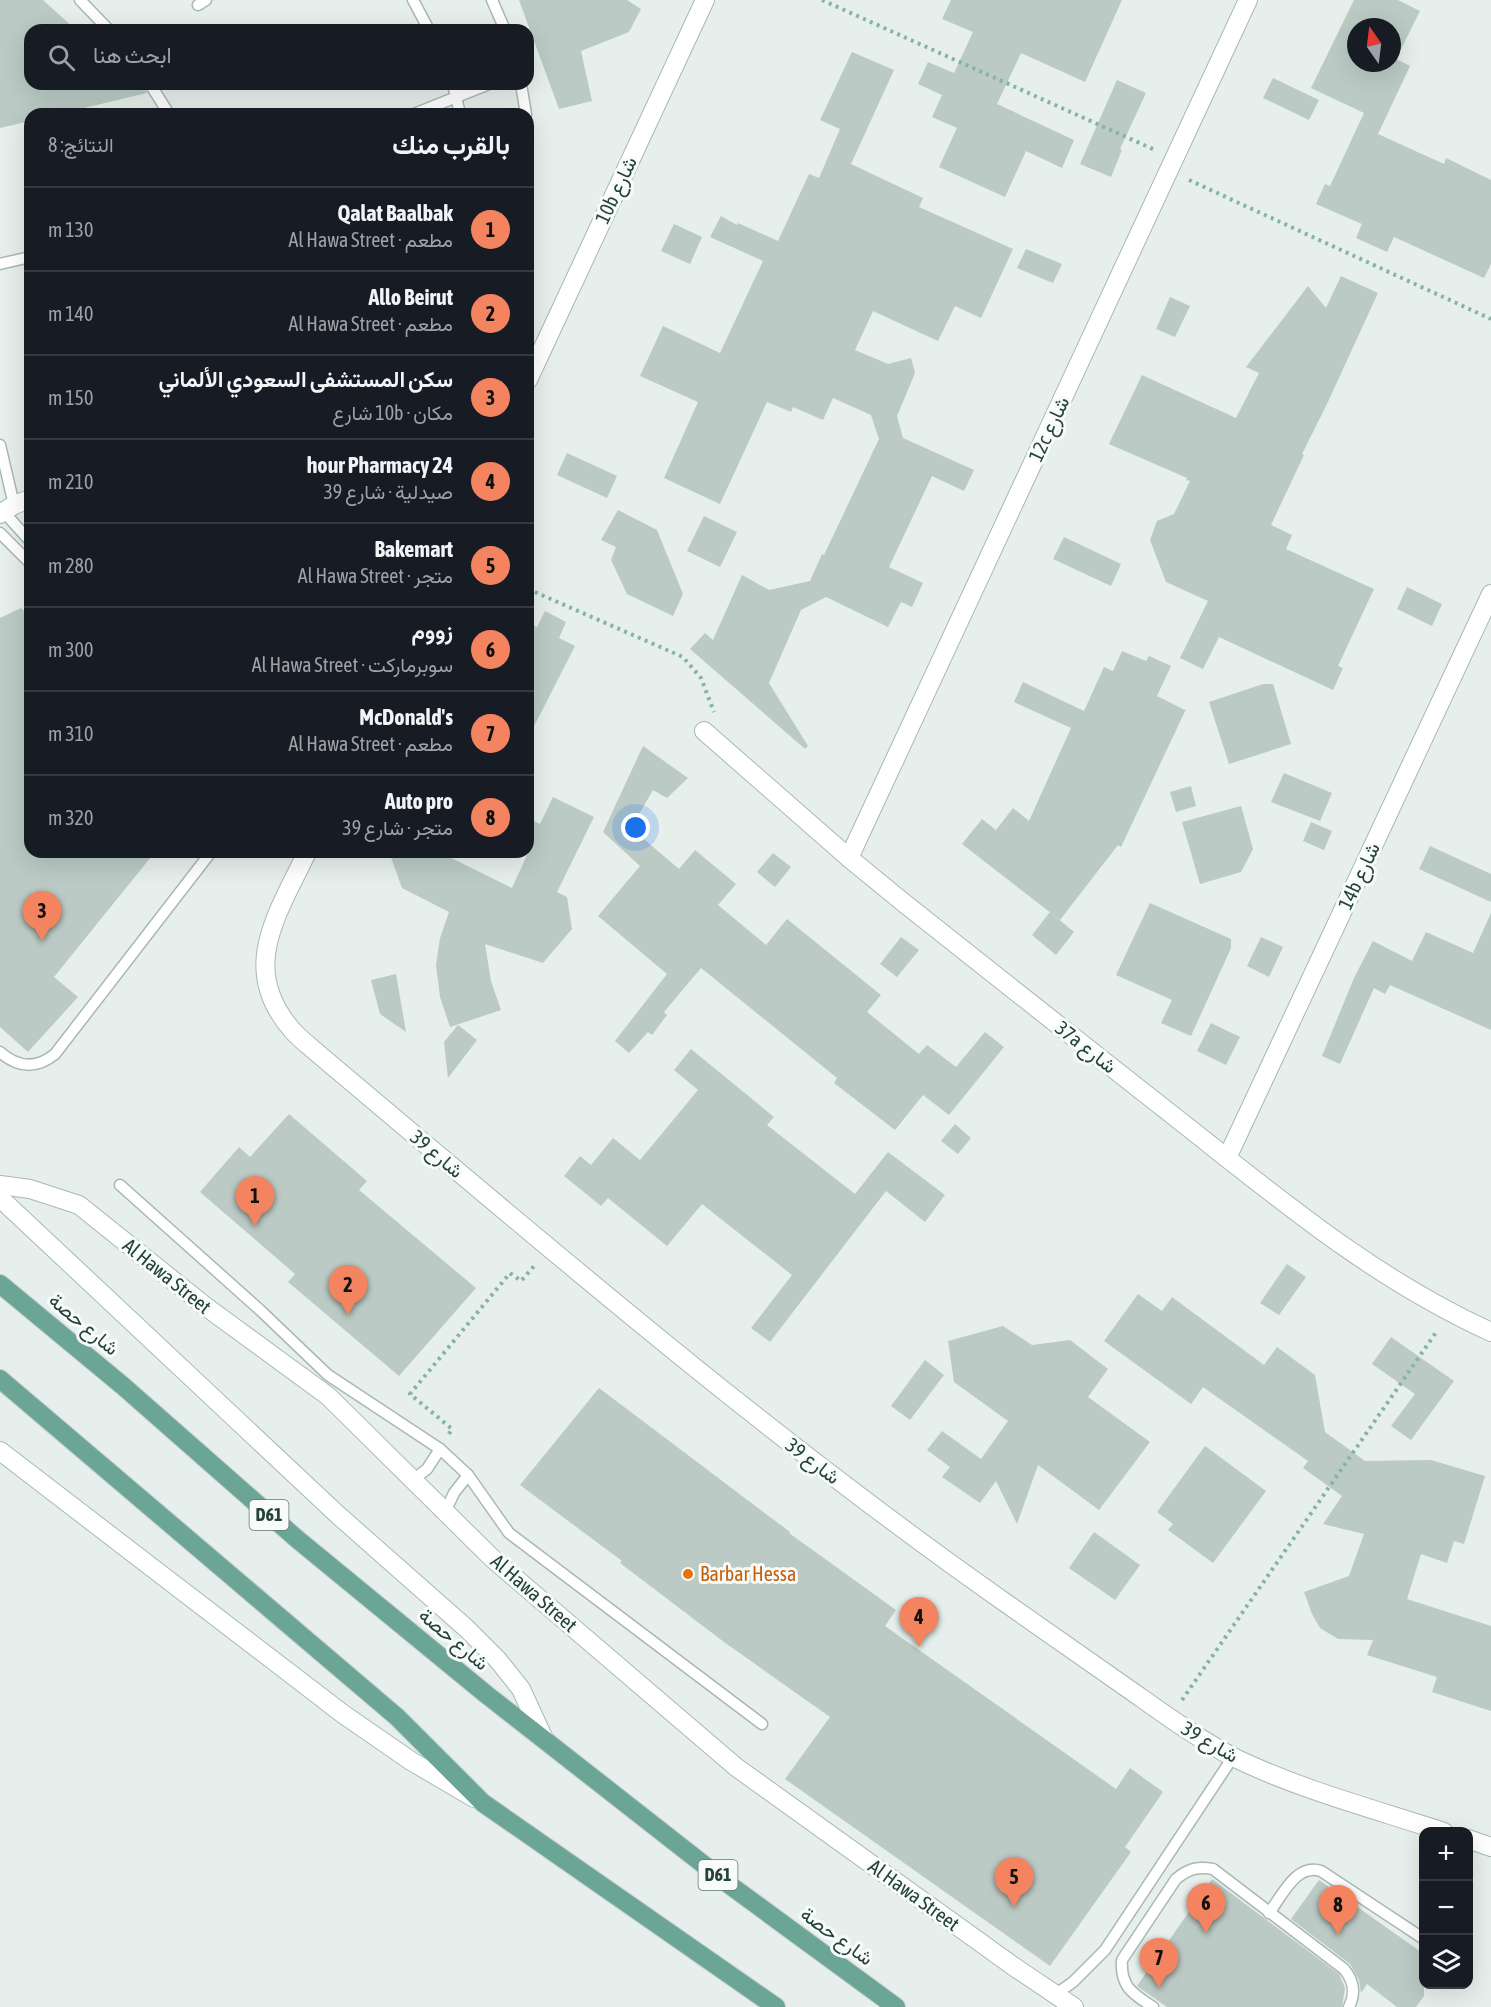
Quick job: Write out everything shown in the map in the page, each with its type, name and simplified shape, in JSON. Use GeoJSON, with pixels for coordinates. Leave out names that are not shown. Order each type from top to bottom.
{"type":"FeatureCollection","features":[{"type":"Feature","properties":{"kind":"main road","name":"شارع حصة"},"geometry":{"type":"LineString","coordinates":[[0,1284],[123,1386],[297,1539],[478,1688],[731,1886],[896,2007]]}},
{"type":"Feature","properties":{"kind":"main road"},"geometry":{"type":"LineString","coordinates":[[0,1379],[397,1717],[483,1803],[776,2007]]}},
{"type":"Feature","properties":{"kind":"street","name":"10b شارع"},"geometry":{"type":"LineString","coordinates":[[534,367],[705,0]]}},
{"type":"Feature","properties":{"kind":"street","name":"12c شارع"},"geometry":{"type":"LineString","coordinates":[[849,858],[1248,0]]}},
{"type":"Feature","properties":{"kind":"street","name":"14b شارع"},"geometry":{"type":"LineString","coordinates":[[1227,1158],[1491,594]]}},
{"type":"Feature","properties":{"kind":"street","name":"37a شارع"},"geometry":{"type":"LineString","coordinates":[[709,736],[849,858],[1297,1214],[1372,1267],[1449,1313],[1491,1332]]}},
{"type":"Feature","properties":{"kind":"street","name":"شارع 39"},"geometry":{"type":"LineString","coordinates":[[304,858],[274,920],[265,956],[266,975],[271,996],[280,1014],[293,1031],[548,1248],[705,1377],[957,1569],[1170,1718],[1233,1757],[1303,1786],[1429,1827]]}},
{"type":"Feature","properties":{"kind":"street","name":"Al Hawa Street"},"geometry":{"type":"LineString","coordinates":[[0,1185],[30,1189],[79,1205],[214,1313],[328,1396],[493,1559],[736,1767],[1013,1966],[1074,2007]]}},
{"type":"Feature","properties":{"kind":"street"},"geometry":{"type":"LineString","coordinates":[[0,1198],[338,1515],[466,1628],[498,1660],[521,1689],[544,1739]]}},
{"type":"Feature","properties":{"kind":"street"},"geometry":{"type":"LineString","coordinates":[[0,1451],[343,1714],[411,1761],[483,1803]]}},
{"type":"Feature","properties":{"kind":"street"},"geometry":{"type":"LineString","coordinates":[[1473,1841],[1491,1846]]}},
{"type":"Feature","properties":{"kind":"lane"},"geometry":{"type":"LineString","coordinates":[[80,0],[103,24]]}},
{"type":"Feature","properties":{"kind":"lane"},"geometry":{"type":"LineString","coordinates":[[413,0],[426,24]]}},
{"type":"Feature","properties":{"kind":"lane"},"geometry":{"type":"LineString","coordinates":[[492,0],[502,24]]}},
{"type":"Feature","properties":{"kind":"lane"},"geometry":{"type":"LineString","coordinates":[[154,90],[165,108]]}},
{"type":"Feature","properties":{"kind":"lane"},"geometry":{"type":"LineString","coordinates":[[454,90],[459,108]]}},
{"type":"Feature","properties":{"kind":"lane"},"geometry":{"type":"LineString","coordinates":[[428,108],[472,90]]}},
{"type":"Feature","properties":{"kind":"lane"},"geometry":{"type":"LineString","coordinates":[[522,90],[525,108]]}},
{"type":"Feature","properties":{"kind":"lane"},"geometry":{"type":"LineString","coordinates":[[0,264],[24,258]]}},
{"type":"Feature","properties":{"kind":"lane"},"geometry":{"type":"LineString","coordinates":[[0,446],[12,507],[24,530]]}},
{"type":"Feature","properties":{"kind":"lane"},"geometry":{"type":"LineString","coordinates":[[0,533],[24,557]]}},
{"type":"Feature","properties":{"kind":"lane"},"geometry":{"type":"LineString","coordinates":[[0,1052],[15,1063],[26,1066],[47,1061],[55,1054],[206,858]]}},
{"type":"Feature","properties":{"kind":"lane"},"geometry":{"type":"LineString","coordinates":[[120,1185],[260,1310],[328,1375],[440,1449],[468,1475],[509,1533],[762,1724]]}},
{"type":"Feature","properties":{"kind":"lane"},"geometry":{"type":"LineString","coordinates":[[413,1480],[427,1468],[440,1449]]}},
{"type":"Feature","properties":{"kind":"lane"},"geometry":{"type":"LineString","coordinates":[[445,1512],[457,1487],[468,1475]]}},
{"type":"Feature","properties":{"kind":"lane"},"geometry":{"type":"LineString","coordinates":[[1056,1994],[1073,1982],[1105,1950],[1233,1757]]}},
{"type":"Feature","properties":{"kind":"lane"},"geometry":{"type":"LineString","coordinates":[[1153,2007],[1129,1990],[1122,1971],[1122,1960],[1176,1879],[1193,1869],[1203,1867],[1213,1869],[1344,1969],[1353,1986],[1354,1996],[1349,2007]]}},
{"type":"Feature","properties":{"kind":"lane"},"geometry":{"type":"LineString","coordinates":[[1269,1913],[1296,1877],[1307,1869],[1314,1869],[1321,1871],[1419,1936]]}},
{"type":"Feature","properties":{"kind":"path"},"geometry":{"type":"LineString","coordinates":[[822,0],[1491,319]]}},
{"type":"Feature","properties":{"kind":"path"},"geometry":{"type":"LineString","coordinates":[[534,592],[683,657],[701,678],[708,691],[715,724],[709,736]]}},
{"type":"Feature","properties":{"kind":"path"},"geometry":{"type":"LineString","coordinates":[[440,1449],[452,1429],[410,1394],[510,1273],[521,1281],[548,1248]]}},
{"type":"Feature","properties":{"kind":"path"},"geometry":{"type":"LineString","coordinates":[[1170,1718],[1449,1313]]}},
{"type":"Feature","properties":{"kind":"building"},"geometry":{"type":"Polygon","coordinates":[[[0,0],[43,0],[69,24],[24,24],[24,90],[146,90],[147,93],[84,108],[24,108],[24,122],[0,128],[0,0]]]}},
{"type":"Feature","properties":{"kind":"building"},"geometry":{"type":"Polygon","coordinates":[[[519,0],[627,0],[641,9],[629,32],[581,51],[592,101],[559,109],[534,41],[534,24],[528,24],[519,0]]]}},
{"type":"Feature","properties":{"kind":"building"},"geometry":{"type":"Polygon","coordinates":[[[951,0],[1122,0],[1085,82],[1021,53],[997,104],[1074,140],[1062,168],[1026,151],[1005,197],[939,167],[957,128],[932,117],[942,95],[918,84],[928,62],[954,73],[973,32],[942,19],[951,0]]]}},
{"type":"Feature","properties":{"kind":"building"},"geometry":{"type":"Polygon","coordinates":[[[1354,0],[1398,0],[1420,11],[1401,49],[1401,18],[1347,18],[1347,72],[1401,72],[1401,62],[1410,66],[1378,134],[1444,164],[1446,158],[1491,180],[1491,264],[1484,278],[1394,237],[1387,252],[1356,238],[1362,224],[1316,204],[1325,184],[1330,186],[1364,113],[1311,88],[1354,0]]]}},
{"type":"Feature","properties":{"kind":"building"},"geometry":{"type":"Polygon","coordinates":[[[852,52],[894,70],[851,164],[923,198],[919,207],[1013,249],[981,318],[955,306],[938,341],[873,311],[855,350],[888,364],[911,358],[915,373],[897,416],[903,438],[974,470],[964,491],[932,476],[889,567],[923,583],[912,607],[901,602],[888,627],[826,597],[801,610],[769,683],[808,746],[805,749],[690,649],[705,633],[713,640],[742,575],[769,590],[810,581],[879,439],[871,415],[833,398],[823,420],[793,407],[791,412],[767,402],[720,504],[664,478],[698,402],[640,376],[663,326],[720,353],[763,261],[710,237],[721,216],[737,225],[738,223],[778,241],[809,174],[819,178],[840,129],[820,120],[852,52]]]}},
{"type":"Feature","properties":{"kind":"building"},"geometry":{"type":"Polygon","coordinates":[[[1273,78],[1319,100],[1309,120],[1263,98],[1273,78]]]}},
{"type":"Feature","properties":{"kind":"building"},"geometry":{"type":"Polygon","coordinates":[[[1117,80],[1146,93],[1120,149],[1122,150],[1111,177],[1080,164],[1117,80]]]}},
{"type":"Feature","properties":{"kind":"building"},"geometry":{"type":"Polygon","coordinates":[[[674,224],[702,237],[690,264],[661,251],[674,224]]]}},
{"type":"Feature","properties":{"kind":"building"},"geometry":{"type":"Polygon","coordinates":[[[1026,249],[1062,264],[1053,283],[1017,268],[1026,249]]]}},
{"type":"Feature","properties":{"kind":"building"},"geometry":{"type":"Polygon","coordinates":[[[1341,276],[1378,293],[1271,525],[1292,535],[1286,549],[1374,589],[1338,666],[1343,668],[1333,690],[1219,637],[1203,669],[1180,658],[1208,601],[1166,582],[1150,540],[1157,521],[1174,514],[1190,481],[1109,444],[1142,375],[1236,418],[1259,373],[1246,367],[1308,286],[1326,308],[1341,276]]]}},
{"type":"Feature","properties":{"kind":"building"},"geometry":{"type":"Polygon","coordinates":[[[1170,297],[1190,306],[1175,337],[1156,329],[1170,297]]]}},
{"type":"Feature","properties":{"kind":"building"},"geometry":{"type":"Polygon","coordinates":[[[567,453],[617,476],[607,498],[557,475],[567,453]]]}},
{"type":"Feature","properties":{"kind":"building"},"geometry":{"type":"Polygon","coordinates":[[[618,510],[657,530],[683,594],[673,616],[627,594],[611,560],[616,547],[601,540],[618,510]]]}},
{"type":"Feature","properties":{"kind":"building"},"geometry":{"type":"Polygon","coordinates":[[[704,516],[737,532],[720,567],[687,551],[704,516]]]}},
{"type":"Feature","properties":{"kind":"building"},"geometry":{"type":"Polygon","coordinates":[[[1064,537],[1121,564],[1111,586],[1053,559],[1064,537]]]}},
{"type":"Feature","properties":{"kind":"building"},"geometry":{"type":"Polygon","coordinates":[[[1407,587],[1442,604],[1432,626],[1397,609],[1407,587]]]}},
{"type":"Feature","properties":{"kind":"building"},"geometry":{"type":"Polygon","coordinates":[[[21,608],[24,611],[24,858],[150,858],[54,977],[78,997],[28,1052],[0,1027],[0,618],[21,608]]]}},
{"type":"Feature","properties":{"kind":"building"},"geometry":{"type":"Polygon","coordinates":[[[545,611],[566,622],[559,638],[575,646],[534,726],[534,626],[537,627],[545,611]]]}},
{"type":"Feature","properties":{"kind":"building"},"geometry":{"type":"Polygon","coordinates":[[[1122,651],[1146,661],[1149,656],[1171,666],[1157,696],[1183,710],[1186,709],[1121,847],[1118,845],[1060,920],[962,844],[982,819],[996,830],[1013,808],[1029,821],[1071,728],[1014,702],[1023,682],[1084,711],[1104,667],[1113,671],[1122,651]]]}},
{"type":"Feature","properties":{"kind":"building"},"geometry":{"type":"Polygon","coordinates":[[[1263,684],[1273,684],[1291,744],[1229,764],[1209,702],[1263,684]]]}},
{"type":"Feature","properties":{"kind":"building"},"geometry":{"type":"Polygon","coordinates":[[[643,746],[688,778],[667,798],[653,790],[631,828],[679,869],[695,850],[736,884],[718,905],[766,945],[787,919],[881,995],[867,1012],[919,1054],[927,1045],[956,1067],[985,1032],[1004,1047],[949,1115],[923,1095],[895,1130],[834,1083],[837,1078],[701,968],[664,1012],[667,1015],[652,1035],[648,1032],[629,1053],[615,1041],[667,974],[598,916],[640,866],[603,832],[643,746]]]}},
{"type":"Feature","properties":{"kind":"building"},"geometry":{"type":"Polygon","coordinates":[[[1284,773],[1332,793],[1320,821],[1271,802],[1284,773]]]}},
{"type":"Feature","properties":{"kind":"building"},"geometry":{"type":"Polygon","coordinates":[[[1191,786],[1196,806],[1176,812],[1170,792],[1191,786]]]}},
{"type":"Feature","properties":{"kind":"building"},"geometry":{"type":"Polygon","coordinates":[[[553,797],[594,817],[557,892],[567,897],[572,929],[543,963],[485,944],[491,981],[501,1010],[450,1027],[440,997],[436,965],[440,938],[449,912],[402,888],[391,858],[451,858],[512,888],[526,858],[534,858],[534,821],[540,824],[553,797]]]}},
{"type":"Feature","properties":{"kind":"building"},"geometry":{"type":"Polygon","coordinates":[[[1241,806],[1253,849],[1241,872],[1200,884],[1182,822],[1241,806]]]}},
{"type":"Feature","properties":{"kind":"building"},"geometry":{"type":"Polygon","coordinates":[[[1311,822],[1332,831],[1324,850],[1303,841],[1311,822]]]}},
{"type":"Feature","properties":{"kind":"building"},"geometry":{"type":"Polygon","coordinates":[[[1430,846],[1491,874],[1491,902],[1419,869],[1430,846]]]}},
{"type":"Feature","properties":{"kind":"building"},"geometry":{"type":"Polygon","coordinates":[[[773,853],[791,867],[775,887],[757,872],[773,853]]]}},
{"type":"Feature","properties":{"kind":"building"},"geometry":{"type":"Polygon","coordinates":[[[1150,903],[1231,939],[1231,948],[1191,1036],[1161,1023],[1172,1000],[1116,975],[1150,903]]]}},
{"type":"Feature","properties":{"kind":"building"},"geometry":{"type":"Polygon","coordinates":[[[1050,912],[1074,932],[1056,955],[1032,935],[1050,912]]]}},
{"type":"Feature","properties":{"kind":"building"},"geometry":{"type":"Polygon","coordinates":[[[1491,913],[1491,1030],[1390,985],[1385,994],[1374,988],[1340,1064],[1322,1056],[1354,978],[1373,941],[1412,961],[1426,932],[1473,953],[1491,913]]]}},
{"type":"Feature","properties":{"kind":"building"},"geometry":{"type":"Polygon","coordinates":[[[901,937],[919,950],[897,977],[880,964],[901,937]]]}},
{"type":"Feature","properties":{"kind":"building"},"geometry":{"type":"Polygon","coordinates":[[[1261,937],[1283,947],[1269,977],[1247,966],[1261,937]]]}},
{"type":"Feature","properties":{"kind":"building"},"geometry":{"type":"Polygon","coordinates":[[[396,974],[406,1032],[380,1014],[371,980],[396,974]]]}},
{"type":"Feature","properties":{"kind":"building"},"geometry":{"type":"Polygon","coordinates":[[[1211,1023],[1240,1037],[1226,1065],[1197,1051],[1211,1023]]]}},
{"type":"Feature","properties":{"kind":"building"},"geometry":{"type":"Polygon","coordinates":[[[458,1025],[477,1040],[448,1078],[444,1042],[458,1025]]]}},
{"type":"Feature","properties":{"kind":"building"},"geometry":{"type":"Polygon","coordinates":[[[691,1049],[774,1117],[767,1125],[855,1194],[888,1152],[945,1195],[925,1222],[886,1191],[770,1342],[751,1328],[792,1275],[702,1204],[667,1246],[608,1198],[601,1206],[564,1176],[580,1156],[591,1165],[613,1138],[640,1160],[698,1090],[674,1070],[691,1049]]]}},
{"type":"Feature","properties":{"kind":"building"},"geometry":{"type":"Polygon","coordinates":[[[289,1114],[367,1181],[359,1190],[476,1288],[399,1376],[288,1282],[295,1274],[200,1192],[239,1147],[250,1157],[289,1114]]]}},
{"type":"Feature","properties":{"kind":"building"},"geometry":{"type":"Polygon","coordinates":[[[955,1124],[971,1138],[958,1154],[941,1141],[955,1124]]]}},
{"type":"Feature","properties":{"kind":"building"},"geometry":{"type":"Polygon","coordinates":[[[1287,1264],[1306,1277],[1279,1315],[1260,1303],[1287,1264]]]}},
{"type":"Feature","properties":{"kind":"building"},"geometry":{"type":"Polygon","coordinates":[[[1138,1294],[1162,1311],[1172,1297],[1264,1365],[1277,1347],[1315,1375],[1325,1432],[1365,1461],[1431,1460],[1485,1476],[1464,1544],[1454,1541],[1447,1563],[1421,1554],[1407,1599],[1491,1626],[1491,1711],[1432,1692],[1437,1677],[1367,1655],[1373,1640],[1338,1639],[1320,1628],[1304,1592],[1349,1576],[1364,1534],[1323,1524],[1342,1496],[1303,1468],[1308,1461],[1203,1387],[1191,1404],[1104,1341],[1138,1294]]]}},
{"type":"Feature","properties":{"kind":"building"},"geometry":{"type":"Polygon","coordinates":[[[1003,1326],[1032,1345],[1070,1340],[1108,1369],[1088,1397],[1150,1442],[1099,1510],[1038,1465],[1017,1524],[996,1481],[980,1503],[942,1477],[950,1467],[927,1450],[942,1431],[981,1459],[1008,1421],[954,1382],[948,1341],[1003,1326]]]}},
{"type":"Feature","properties":{"kind":"building"},"geometry":{"type":"Polygon","coordinates":[[[1391,1337],[1454,1381],[1411,1440],[1391,1426],[1415,1394],[1372,1364],[1391,1337]]]}},
{"type":"Feature","properties":{"kind":"building"},"geometry":{"type":"Polygon","coordinates":[[[925,1360],[944,1375],[910,1420],[891,1406],[925,1360]]]}},
{"type":"Feature","properties":{"kind":"building"},"geometry":{"type":"Polygon","coordinates":[[[599,1388],[789,1533],[896,1610],[885,1626],[1116,1789],[1130,1768],[1163,1792],[1125,1847],[1131,1852],[1050,1966],[785,1779],[830,1717],[724,1642],[620,1563],[622,1561],[520,1485],[599,1388]]]}},
{"type":"Feature","properties":{"kind":"building"},"geometry":{"type":"Polygon","coordinates":[[[1205,1446],[1266,1491],[1213,1563],[1168,1530],[1173,1524],[1157,1512],[1205,1446]]]}},
{"type":"Feature","properties":{"kind":"building"},"geometry":{"type":"Polygon","coordinates":[[[1094,1532],[1140,1565],[1115,1600],[1069,1568],[1094,1532]]]}},
{"type":"Feature","properties":{"kind":"building"},"geometry":{"type":"Polygon","coordinates":[[[1212,1879],[1339,1974],[1345,1988],[1342,2007],[1167,2007],[1137,1986],[1212,1879]]]}},
{"type":"Feature","properties":{"kind":"building"},"geometry":{"type":"Polygon","coordinates":[[[1319,1880],[1419,1950],[1419,1989],[1424,1989],[1424,1996],[1416,2007],[1397,2007],[1367,1984],[1361,1993],[1359,1980],[1350,1964],[1291,1919],[1319,1880]]]}},
{"type":"Feature","properties":{"kind":"place","name":"سكن المستشفى السعودي الألماني"},"geometry":{"type":"Point","coordinates":[42,941]}},
{"type":"Feature","properties":{"kind":"place","name":"Qalat Baalbak"},"geometry":{"type":"Point","coordinates":[255,1226]}},
{"type":"Feature","properties":{"kind":"place","name":"Allo Beirut"},"geometry":{"type":"Point","coordinates":[348,1315]}},
{"type":"Feature","properties":{"kind":"place","name":"Barbar Hessa"},"geometry":{"type":"Point","coordinates":[688,1574]}},
{"type":"Feature","properties":{"kind":"place","name":"24 hour Pharmacy"},"geometry":{"type":"Point","coordinates":[919,1647]}},
{"type":"Feature","properties":{"kind":"place","name":"Bakemart"},"geometry":{"type":"Point","coordinates":[1014,1907]}},
{"type":"Feature","properties":{"kind":"place","name":"زووم"},"geometry":{"type":"Point","coordinates":[1206,1933]}},
{"type":"Feature","properties":{"kind":"place","name":"Auto pro"},"geometry":{"type":"Point","coordinates":[1338,1935]}},
{"type":"Feature","properties":{"kind":"place","name":"McDonald's"},"geometry":{"type":"Point","coordinates":[1159,1988]}}]}
